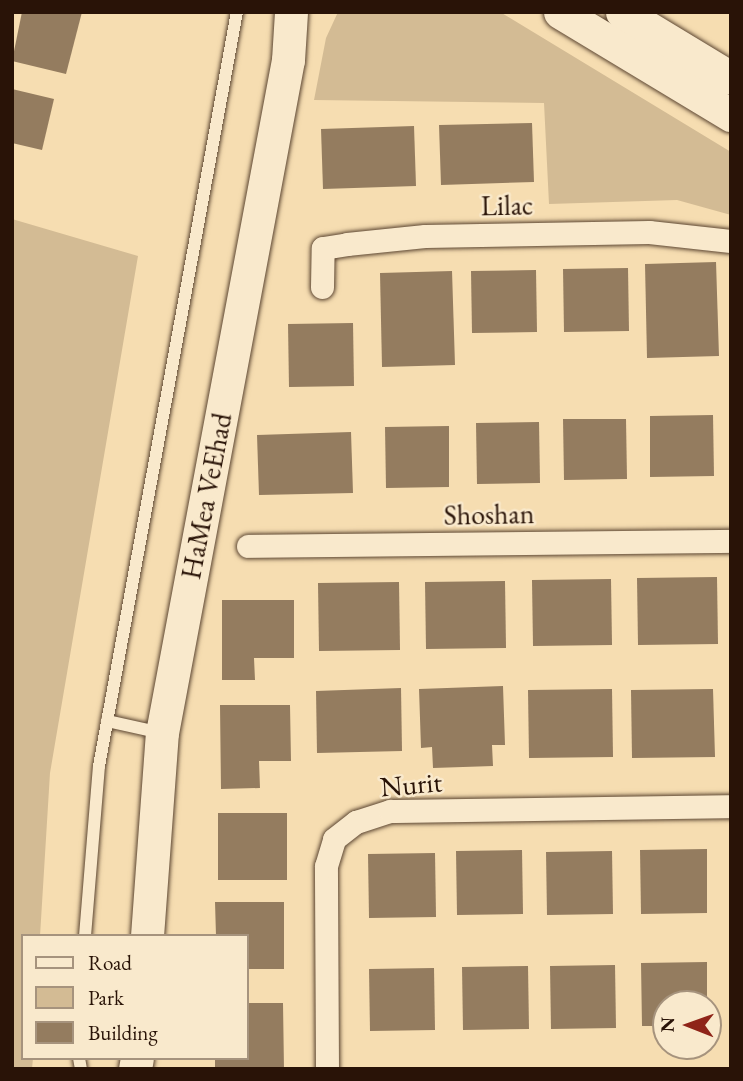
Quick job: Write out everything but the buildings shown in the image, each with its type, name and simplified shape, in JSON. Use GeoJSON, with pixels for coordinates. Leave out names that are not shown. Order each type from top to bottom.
{"type":"FeatureCollection","features":[{"type":"Feature","properties":{"kind":"street","name":"HaMea VeEhad"},"geometry":{"type":"LineString","coordinates":[[147,934],[162,733],[288,60],[291,12]]}},
{"type":"Feature","properties":{"kind":"street","name":"HaMea VeEhad"},"geometry":{"type":"LineString","coordinates":[[288,60],[307,12]]}},
{"type":"Feature","properties":{"kind":"street"},"geometry":{"type":"LineString","coordinates":[[560,12],[731,115]]}},
{"type":"Feature","properties":{"kind":"street"},"geometry":{"type":"LineString","coordinates":[[622,12],[731,78]]}},
{"type":"Feature","properties":{"kind":"street","name":"Lilac"},"geometry":{"type":"LineString","coordinates":[[322,287],[323,248],[386,240],[649,232],[731,242]]}},
{"type":"Feature","properties":{"kind":"street","name":"Shoshan"},"geometry":{"type":"LineString","coordinates":[[248,546],[731,541]]}},
{"type":"Feature","properties":{"kind":"street","name":"Nurit"},"geometry":{"type":"LineString","coordinates":[[327,1069],[326,866],[334,839],[356,822],[390,811],[731,806]]}},
{"type":"Feature","properties":{"kind":"lane"},"geometry":{"type":"LineString","coordinates":[[85,934],[107,721],[237,12]]}},
{"type":"Feature","properties":{"kind":"lane"},"geometry":{"type":"LineString","coordinates":[[107,721],[162,733]]}},
{"type":"Feature","properties":{"kind":"green space"},"geometry":{"type":"Polygon","coordinates":[[[338,12],[500,12],[731,152],[731,215],[677,200],[549,204],[544,103],[314,100],[326,38],[338,12]]]}},
{"type":"Feature","properties":{"kind":"green space"},"geometry":{"type":"Polygon","coordinates":[[[12,219],[138,256],[50,773],[40,934],[21,934],[21,1060],[33,1060],[32,1069],[12,1069],[12,219]]]}}]}
